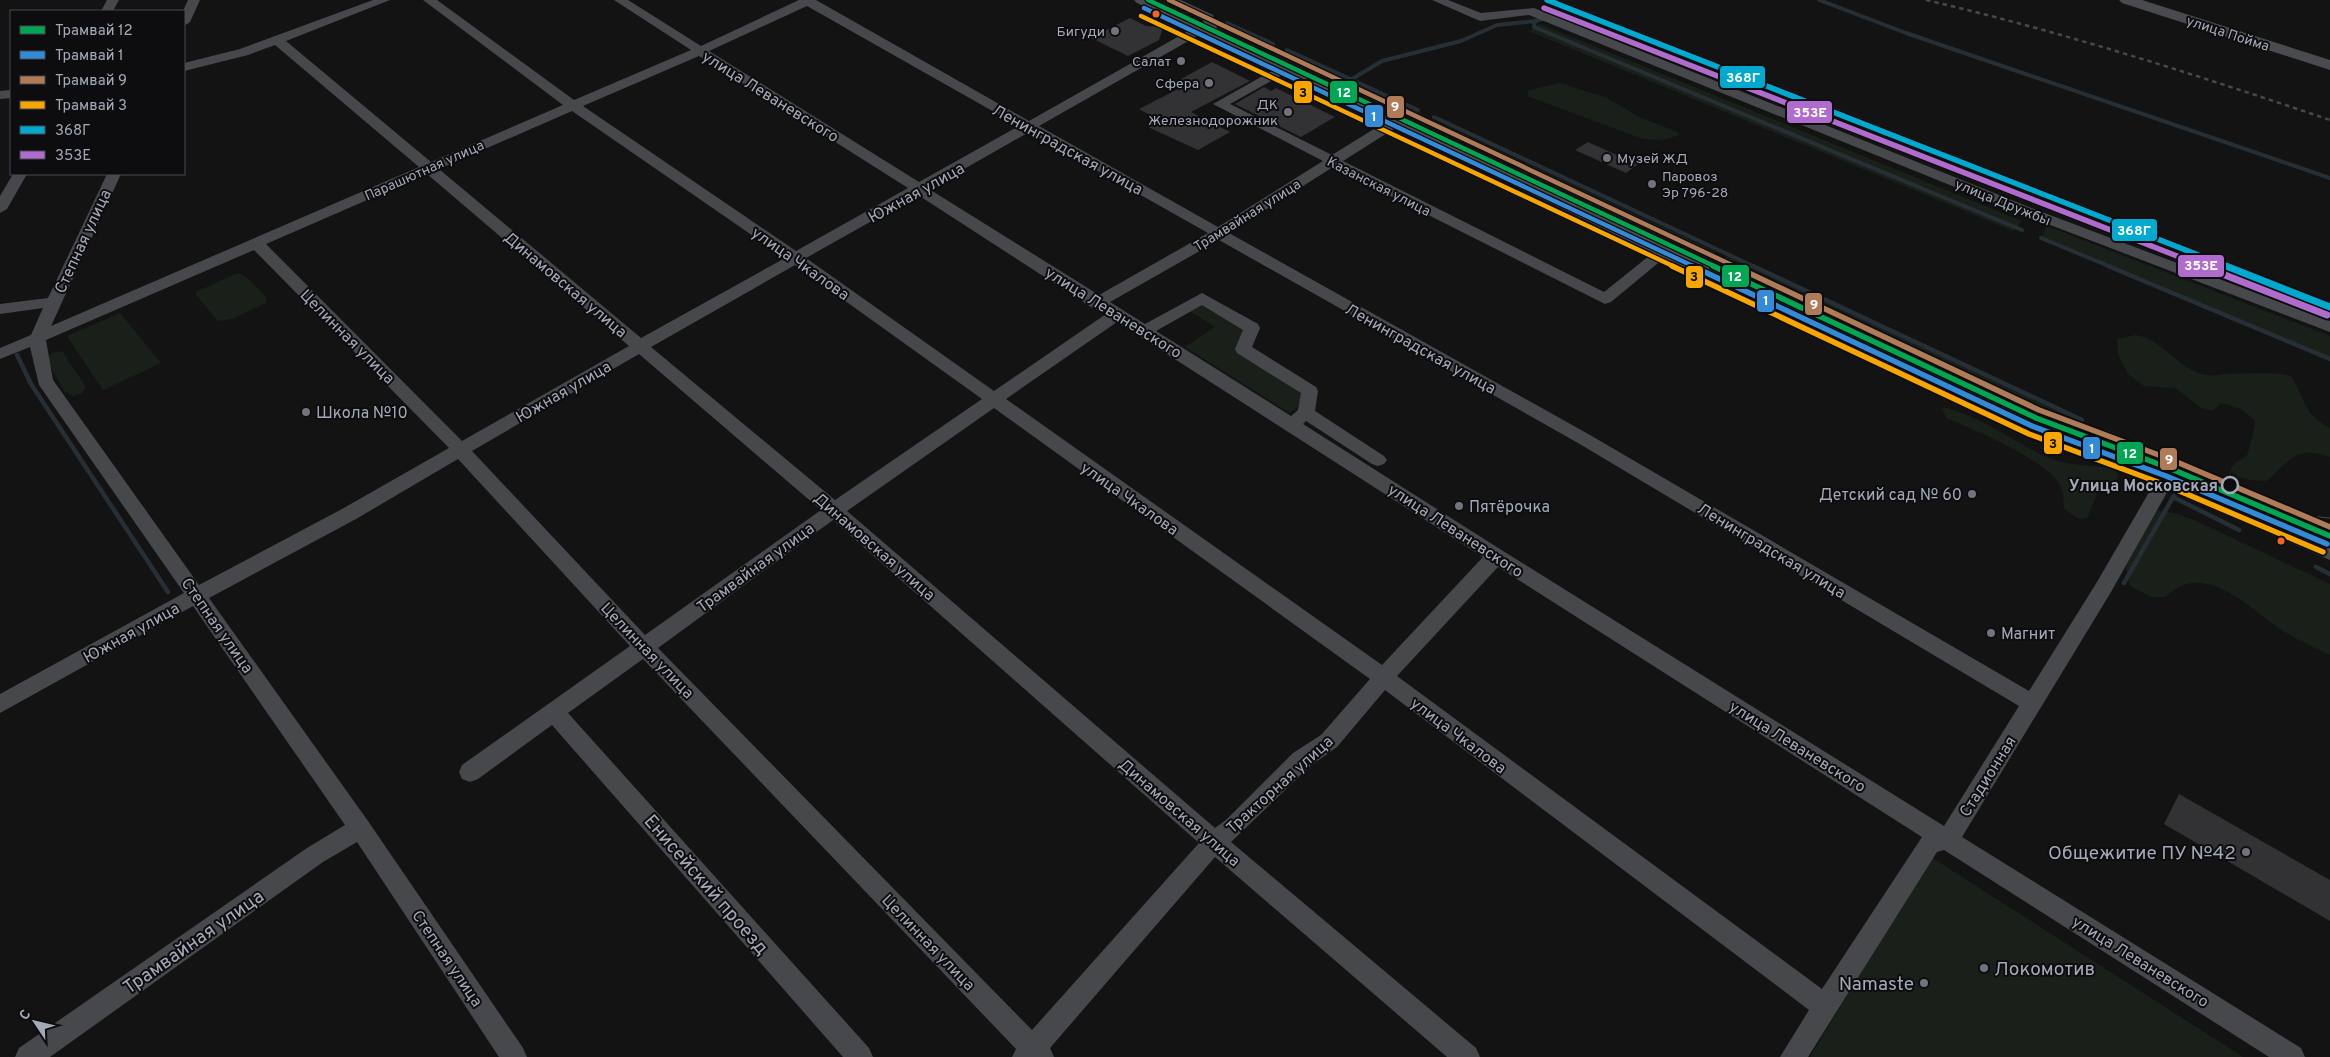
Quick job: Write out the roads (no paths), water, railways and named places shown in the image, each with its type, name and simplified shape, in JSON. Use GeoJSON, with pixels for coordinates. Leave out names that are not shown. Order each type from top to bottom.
{"type":"FeatureCollection","features":[{"type":"Feature","properties":{"kind":"main road","name":"улица Пойма"},"geometry":{"type":"LineString","coordinates":[[2127,0],[2330,65]]}},
{"type":"Feature","properties":{"kind":"main road"},"geometry":{"type":"LineString","coordinates":[[1149,2],[2034,428],[2165,480],[2330,551]]}},
{"type":"Feature","properties":{"kind":"street"},"geometry":{"type":"LineString","coordinates":[[185,20],[194,0]]}},
{"type":"Feature","properties":{"kind":"street"},"geometry":{"type":"LineString","coordinates":[[185,67],[244,52],[384,0]]}},
{"type":"Feature","properties":{"kind":"street","name":"улица Чкалова"},"geometry":{"type":"LineString","coordinates":[[429,0],[572,105],[797,259],[1383,678],[1824,1006]]}},
{"type":"Feature","properties":{"kind":"street","name":"улица Леваневского"},"geometry":{"type":"LineString","coordinates":[[620,0],[1116,315],[1299,418],[1496,556],[2292,1057]]}},
{"type":"Feature","properties":{"kind":"street","name":"Парашютная улица"},"geometry":{"type":"LineString","coordinates":[[0,354],[699,51],[808,0]]}},
{"type":"Feature","properties":{"kind":"street","name":"Ленинградская улица"},"geometry":{"type":"LineString","coordinates":[[808,0],[1030,128],[1584,439],[2032,704]]}},
{"type":"Feature","properties":{"kind":"street"},"geometry":{"type":"LineString","coordinates":[[1171,0],[1209,18],[1207,31]]}},
{"type":"Feature","properties":{"kind":"street"},"geometry":{"type":"LineString","coordinates":[[1438,0],[1480,18]]}},
{"type":"Feature","properties":{"kind":"street","name":"улица Дружбы"},"geometry":{"type":"LineString","coordinates":[[1480,18],[1530,11],[2024,210],[2330,327]]}},
{"type":"Feature","properties":{"kind":"street","name":"Южная улица"},"geometry":{"type":"LineString","coordinates":[[0,704],[197,595],[349,514],[640,346],[1207,31]]}},
{"type":"Feature","properties":{"kind":"street","name":"Динамовская улица"},"geometry":{"type":"LineString","coordinates":[[277,40],[834,510],[1214,842],[1467,1057]]}},
{"type":"Feature","properties":{"kind":"street","name":"Казанская улица"},"geometry":{"type":"LineString","coordinates":[[1284,68],[1220,104],[1604,299],[1664,251]]}},
{"type":"Feature","properties":{"kind":"street","name":"Трамвайная улица"},"geometry":{"type":"LineString","coordinates":[[1097,302],[1218,234],[1395,122]]}},
{"type":"Feature","properties":{"kind":"street"},"geometry":{"type":"LineString","coordinates":[[0,209],[19,175]]}},
{"type":"Feature","properties":{"kind":"street","name":"Степная улица"},"geometry":{"type":"LineString","coordinates":[[114,175],[37,338],[45,381],[360,828],[514,1057]]}},
{"type":"Feature","properties":{"kind":"street","name":"Целинная улица"},"geometry":{"type":"LineString","coordinates":[[256,244],[461,450],[644,647],[1033,1054]]}},
{"type":"Feature","properties":{"kind":"street"},"geometry":{"type":"LineString","coordinates":[[1145,331],[1202,298],[1252,328],[1243,349],[1310,391],[1299,418],[1378,460]]}},
{"type":"Feature","properties":{"kind":"street"},"geometry":{"type":"LineString","coordinates":[[0,309],[54,302]]}},
{"type":"Feature","properties":{"kind":"street","name":"Трамвайная улица"},"geometry":{"type":"LineString","coordinates":[[470,772],[834,510],[1116,315]]}},
{"type":"Feature","properties":{"kind":"street","name":"Стадионная"},"geometry":{"type":"LineString","coordinates":[[1948,840],[2104,587],[2165,480]]}},
{"type":"Feature","properties":{"kind":"street","name":"Тракторная улица"},"geometry":{"type":"LineString","coordinates":[[1033,1054],[1214,842],[1235,826],[1301,760],[1329,741],[1383,678],[1496,556]]}},
{"type":"Feature","properties":{"kind":"street","name":"Енисейский проезд"},"geometry":{"type":"LineString","coordinates":[[554,712],[860,1057]]}},
{"type":"Feature","properties":{"kind":"street","name":"Трамвайная улица"},"geometry":{"type":"LineString","coordinates":[[28,1057],[307,861],[360,828]]}},
{"type":"Feature","properties":{"kind":"street"},"geometry":{"type":"LineString","coordinates":[[1792,1057],[1930,844],[1948,840]]}},
{"type":"Feature","properties":{"kind":"waterway"},"geometry":{"type":"LineString","coordinates":[[1819,0],[1906,33],[2330,178]]}},
{"type":"Feature","properties":{"kind":"waterway"},"geometry":{"type":"LineString","coordinates":[[1535,21],[1542,19]]}},
{"type":"Feature","properties":{"kind":"waterway"},"geometry":{"type":"LineString","coordinates":[[1352,79],[1382,61],[1461,41],[1497,25],[1535,21]]}},
{"type":"Feature","properties":{"kind":"waterway"},"geometry":{"type":"LineString","coordinates":[[1535,21],[1534,27],[2022,230]]}},
{"type":"Feature","properties":{"kind":"waterway"},"geometry":{"type":"LineString","coordinates":[[1227,23],[1273,44]]}},
{"type":"Feature","properties":{"kind":"waterway"},"geometry":{"type":"LineString","coordinates":[[1287,50],[1418,110]]}},
{"type":"Feature","properties":{"kind":"waterway"},"geometry":{"type":"LineString","coordinates":[[1434,117],[1755,267]]}},
{"type":"Feature","properties":{"kind":"waterway"},"geometry":{"type":"LineString","coordinates":[[2041,238],[2111,267]]}},
{"type":"Feature","properties":{"kind":"waterway"},"geometry":{"type":"LineString","coordinates":[[1753,266],[2082,420]]}},
{"type":"Feature","properties":{"kind":"waterway"},"geometry":{"type":"LineString","coordinates":[[2108,266],[2330,359]]}},
{"type":"Feature","properties":{"kind":"waterway"},"geometry":{"type":"LineString","coordinates":[[17,355],[31,384],[168,592]]}},
{"type":"Feature","properties":{"kind":"waterway"},"geometry":{"type":"LineString","coordinates":[[2108,433],[2190,471]]}},
{"type":"Feature","properties":{"kind":"waterway"},"geometry":{"type":"LineString","coordinates":[[2173,497],[2176,492]]}},
{"type":"Feature","properties":{"kind":"waterway"},"geometry":{"type":"LineString","coordinates":[[2124,583],[2173,497]]}},
{"type":"Feature","properties":{"kind":"waterway"},"geometry":{"type":"LineString","coordinates":[[2173,497],[2239,530]]}},
{"type":"Feature","properties":{"kind":"waterway"},"geometry":{"type":"LineString","coordinates":[[2316,567],[2330,574]]}},
{"type":"Feature","properties":{"kind":"tram line","name":"12"},"geometry":{"type":"LineString","coordinates":[[1148,0],[2036,418],[2169,468],[2330,536]]}},
{"type":"Feature","properties":{"kind":"tram line","name":"9"},"geometry":{"type":"LineString","coordinates":[[1169,0],[2039,410],[2172,460],[2330,527]]}},
{"type":"Feature","properties":{"kind":"tram line","name":"1"},"geometry":{"type":"LineString","coordinates":[[1144,8],[2032,426],[2166,476],[2327,544]]}},
{"type":"Feature","properties":{"kind":"tram line","name":"3"},"geometry":{"type":"LineString","coordinates":[[1141,16],[2029,434],[2163,484],[2323,552]]}},
{"type":"Feature","properties":{"kind":"tram line"},"geometry":{"type":"LineString","coordinates":[[1768,288],[1792,296],[2073,427]]}},
{"type":"Feature","properties":{"kind":"tram line"},"geometry":{"type":"LineString","coordinates":[[2228,488],[2290,514],[2330,518]]}},
{"type":"Feature","properties":{"kind":"railway"},"geometry":{"type":"LineString","coordinates":[[1926,0],[1977,12],[2130,55],[2330,120]]}},
{"type":"Feature","properties":{"kind":"place","name":"Бигуди"},"geometry":{"type":"Point","coordinates":[1115,31]}},
{"type":"Feature","properties":{"kind":"place","name":"Салат"},"geometry":{"type":"Point","coordinates":[1181,61]}},
{"type":"Feature","properties":{"kind":"place","name":"Сфера"},"geometry":{"type":"Point","coordinates":[1209,83]}},
{"type":"Feature","properties":{"kind":"place","name":"ДК Железнодорожник"},"geometry":{"type":"Point","coordinates":[1288,112]}},
{"type":"Feature","properties":{"kind":"place","name":"Музей ЖД"},"geometry":{"type":"Point","coordinates":[1607,158]}},
{"type":"Feature","properties":{"kind":"place","name":"Паровоз Эр 796-28"},"geometry":{"type":"Point","coordinates":[1652,184]}},
{"type":"Feature","properties":{"kind":"place","name":"Школа №10"},"geometry":{"type":"Point","coordinates":[306,412]}},
{"type":"Feature","properties":{"kind":"place","name":"Улица Московская"},"geometry":{"type":"Point","coordinates":[2230,485]}},
{"type":"Feature","properties":{"kind":"place","name":"Детский сад № 60"},"geometry":{"type":"Point","coordinates":[1972,494]}},
{"type":"Feature","properties":{"kind":"place","name":"Пятёрочка"},"geometry":{"type":"Point","coordinates":[1459,506]}},
{"type":"Feature","properties":{"kind":"place","name":"Магнит"},"geometry":{"type":"Point","coordinates":[1991,633]}},
{"type":"Feature","properties":{"kind":"place","name":"Общежитие ПУ №42"},"geometry":{"type":"Point","coordinates":[2246,852]}},
{"type":"Feature","properties":{"kind":"place","name":"Локомотив"},"geometry":{"type":"Point","coordinates":[1984,968]}},
{"type":"Feature","properties":{"kind":"place","name":"Namaste"},"geometry":{"type":"Point","coordinates":[1924,983]}}]}
